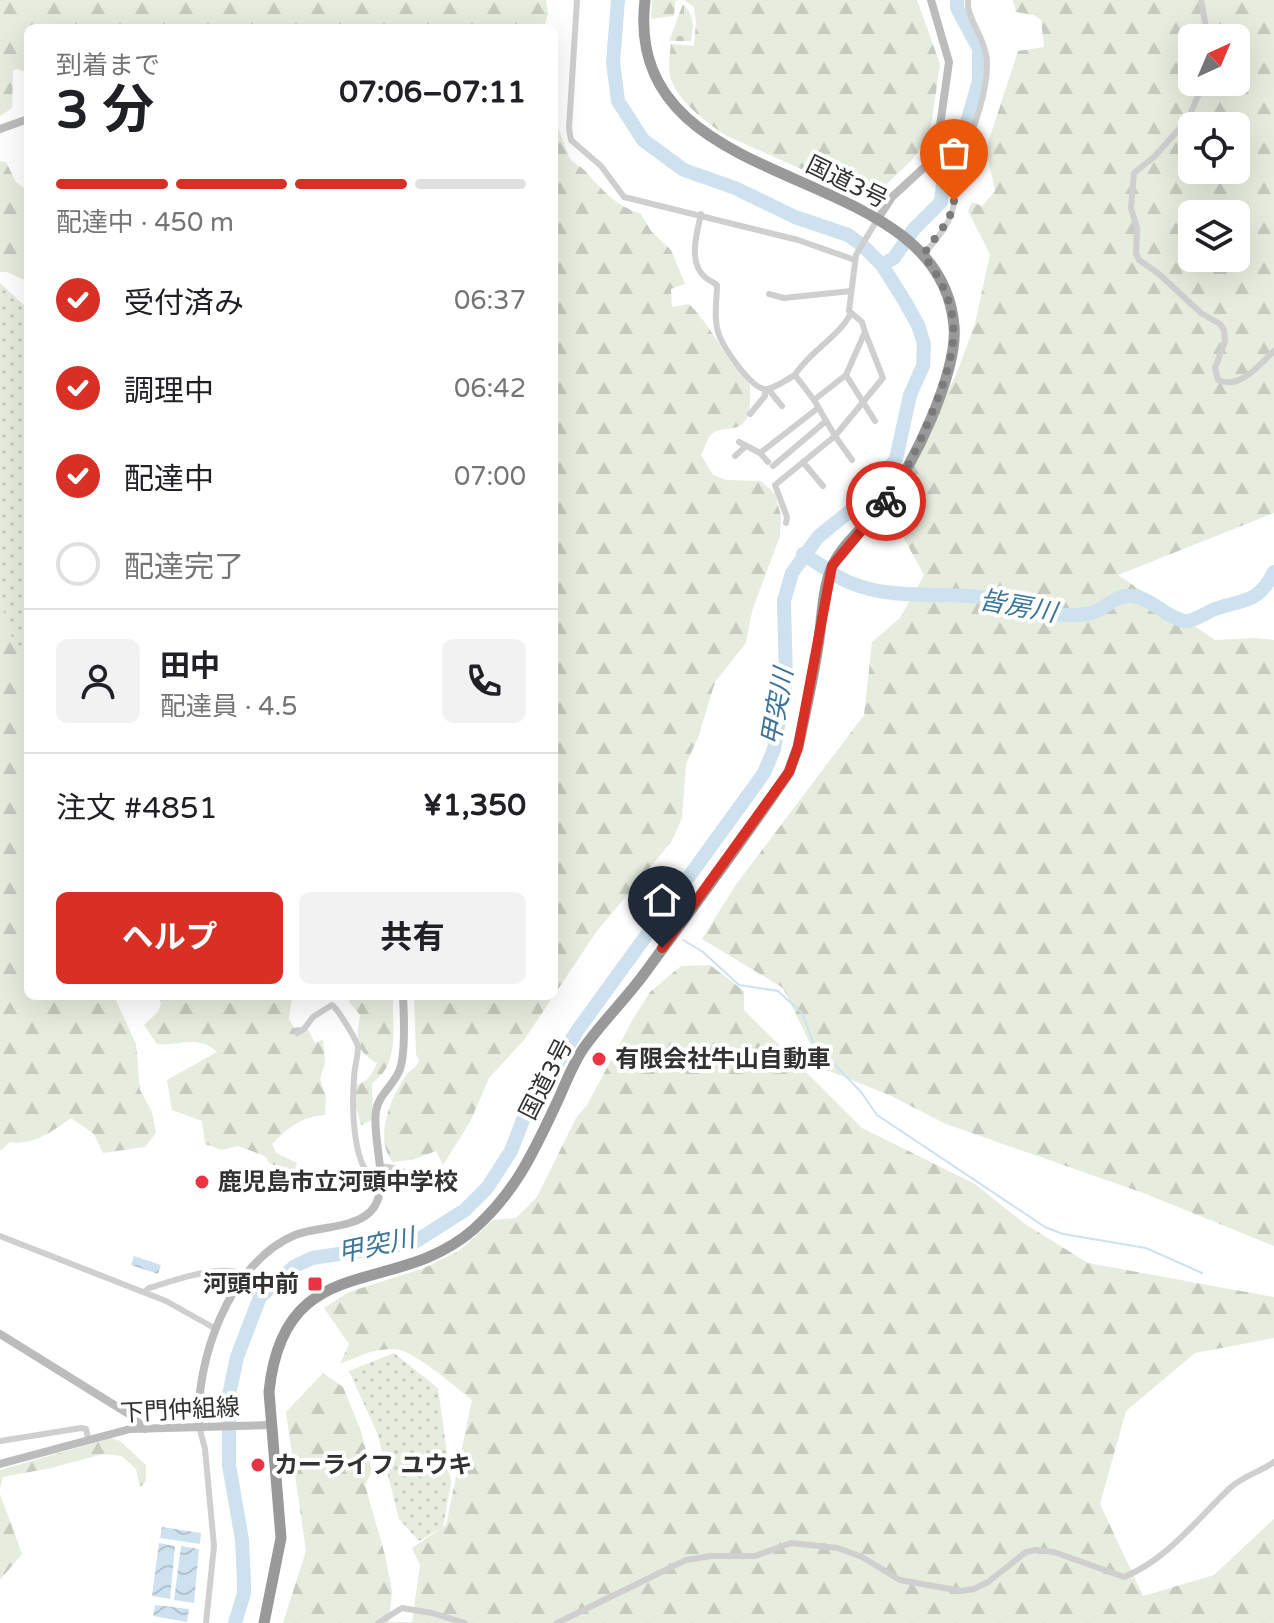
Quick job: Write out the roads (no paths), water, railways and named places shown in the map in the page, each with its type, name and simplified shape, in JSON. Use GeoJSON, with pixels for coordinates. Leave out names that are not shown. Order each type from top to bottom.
{"type":"FeatureCollection","features":[{"type":"Feature","properties":{"kind":"highway","name":"国道3号"},"geometry":{"type":"LineString","coordinates":[[264,1623],[281,1538],[270,1425],[271,1369],[278,1347],[306,1305],[334,1285],[440,1253],[470,1232],[503,1200],[526,1166],[581,1052],[643,974],[789,772],[798,747],[832,566],[887,500],[910,465],[951,363],[955,337],[951,307],[944,286],[923,255],[899,234],[724,145],[682,114],[669,97],[651,60],[645,32],[645,0]]}},
{"type":"Feature","properties":{"kind":"street"},"geometry":{"type":"LineString","coordinates":[[577,0],[569,128],[571,140],[601,166],[627,199],[701,214],[856,258]]}},
{"type":"Feature","properties":{"kind":"street"},"geometry":{"type":"LineString","coordinates":[[701,214],[693,248],[701,272],[717,285],[718,333],[727,352],[748,379],[759,388],[766,389],[795,375],[816,350],[845,325],[851,313],[856,258],[892,197],[930,162],[938,140],[949,62],[931,0]]}},
{"type":"Feature","properties":{"kind":"street"},"geometry":{"type":"LineString","coordinates":[[923,255],[949,219],[954,201],[956,160],[971,131],[984,84],[987,64],[984,43],[969,13],[968,0]]}},
{"type":"Feature","properties":{"kind":"street"},"geometry":{"type":"LineString","coordinates":[[1201,0],[1205,24]]}},
{"type":"Feature","properties":{"kind":"street"},"geometry":{"type":"LineString","coordinates":[[1198,96],[1188,119],[1154,157],[1134,173],[1131,208],[1138,235],[1136,253],[1143,265],[1159,274],[1201,313],[1214,318],[1224,330],[1225,341],[1215,368],[1218,380],[1234,382],[1248,376],[1274,351]]}},
{"type":"Feature","properties":{"kind":"street"},"geometry":{"type":"LineString","coordinates":[[0,129],[24,120]]}},
{"type":"Feature","properties":{"kind":"street"},"geometry":{"type":"LineString","coordinates":[[769,294],[784,298],[851,291]]}},
{"type":"Feature","properties":{"kind":"street"},"geometry":{"type":"LineString","coordinates":[[786,523],[787,517],[775,485],[835,436],[883,378],[862,322],[851,313]]}},
{"type":"Feature","properties":{"kind":"street"},"geometry":{"type":"LineString","coordinates":[[814,400],[846,375],[865,332]]}},
{"type":"Feature","properties":{"kind":"street"},"geometry":{"type":"LineString","coordinates":[[795,375],[852,460]]}},
{"type":"Feature","properties":{"kind":"street"},"geometry":{"type":"LineString","coordinates":[[846,375],[875,421]]}},
{"type":"Feature","properties":{"kind":"street"},"geometry":{"type":"LineString","coordinates":[[766,389],[782,406]]}},
{"type":"Feature","properties":{"kind":"street"},"geometry":{"type":"LineString","coordinates":[[750,414],[765,396],[766,389]]}},
{"type":"Feature","properties":{"kind":"street"},"geometry":{"type":"LineString","coordinates":[[760,453],[818,408]]}},
{"type":"Feature","properties":{"kind":"street"},"geometry":{"type":"LineString","coordinates":[[735,456],[742,444],[760,453],[771,464],[826,421]]}},
{"type":"Feature","properties":{"kind":"street"},"geometry":{"type":"LineString","coordinates":[[803,462],[823,486]]}},
{"type":"Feature","properties":{"kind":"street"},"geometry":{"type":"LineString","coordinates":[[334,1000],[334,1006],[358,1045],[353,1081],[355,1147],[365,1171],[380,1182]]}},
{"type":"Feature","properties":{"kind":"street"},"geometry":{"type":"LineString","coordinates":[[206,1623],[214,1546],[201,1426],[203,1382],[216,1329],[244,1274],[266,1252],[294,1236],[363,1217],[379,1201],[376,1112],[400,1069],[403,1000]]}},
{"type":"Feature","properties":{"kind":"street"},"geometry":{"type":"LineString","coordinates":[[297,1033],[317,1013],[334,1006]]}},
{"type":"Feature","properties":{"kind":"street"},"geometry":{"type":"LineString","coordinates":[[379,1166],[397,1168],[413,1180]]}},
{"type":"Feature","properties":{"kind":"street"},"geometry":{"type":"LineString","coordinates":[[0,1236],[166,1301],[216,1329]]}},
{"type":"Feature","properties":{"kind":"street"},"geometry":{"type":"LineString","coordinates":[[144,1292],[207,1273],[236,1271],[244,1274]]}},
{"type":"Feature","properties":{"kind":"street"},"geometry":{"type":"LineString","coordinates":[[0,1334],[132,1416],[145,1429]]}},
{"type":"Feature","properties":{"kind":"street","name":"下門仲組線"},"geometry":{"type":"LineString","coordinates":[[0,1464],[118,1431],[270,1425]]}},
{"type":"Feature","properties":{"kind":"street"},"geometry":{"type":"LineString","coordinates":[[0,1441],[81,1428],[86,1429],[88,1438]]}},
{"type":"Feature","properties":{"kind":"street"},"geometry":{"type":"LineString","coordinates":[[557,1623],[686,1560],[711,1556],[755,1556],[791,1543],[838,1548],[862,1557],[900,1580],[961,1591],[988,1582],[1026,1552],[1036,1550],[1054,1552],[1124,1577],[1138,1571],[1168,1548],[1239,1481],[1274,1462]]}},
{"type":"Feature","properties":{"kind":"street"},"geometry":{"type":"LineString","coordinates":[[378,1623],[402,1608],[465,1623]]}},
{"type":"Feature","properties":{"kind":"water"},"geometry":{"type":"Polygon","coordinates":[[[134,1256],[161,1265],[158,1274],[131,1265],[134,1256]]]}},
{"type":"Feature","properties":{"kind":"water"},"geometry":{"type":"Polygon","coordinates":[[[162,1527],[201,1533],[200,1544],[160,1538],[162,1527]]]}},
{"type":"Feature","properties":{"kind":"water"},"geometry":{"type":"Polygon","coordinates":[[[159,1543],[175,1546],[170,1599],[152,1596],[159,1543]]]}},
{"type":"Feature","properties":{"kind":"water"},"geometry":{"type":"Polygon","coordinates":[[[181,1546],[199,1549],[194,1603],[174,1600],[181,1546]]]}},
{"type":"Feature","properties":{"kind":"water"},"geometry":{"type":"Polygon","coordinates":[[[155,1605],[189,1609],[187,1622],[153,1616],[155,1605]]]}},
{"type":"Feature","properties":{"kind":"waterway","name":"甲突川"},"geometry":{"type":"LineString","coordinates":[[235,1623],[244,1593],[244,1581],[242,1540],[229,1465],[229,1395],[237,1357],[260,1297],[295,1266],[312,1258],[413,1243],[465,1210],[487,1188],[511,1151],[523,1120],[577,1031],[764,773],[774,749],[786,682],[784,601],[792,573],[818,537],[861,502],[896,459],[910,395],[923,366],[924,344],[918,325],[882,265],[862,245],[848,235],[795,217],[735,188],[684,170],[643,140],[618,101],[613,62],[618,0]]}},
{"type":"Feature","properties":{"kind":"waterway"},"geometry":{"type":"LineString","coordinates":[[882,265],[894,258],[914,229],[941,202],[944,175],[963,136],[979,81],[979,49],[957,8],[957,0]]}},
{"type":"Feature","properties":{"kind":"waterway","name":"皆房川"},"geometry":{"type":"LineString","coordinates":[[803,554],[825,568]]}},
{"type":"Feature","properties":{"kind":"waterway","name":"皆房川"},"geometry":{"type":"LineString","coordinates":[[835,575],[872,590],[991,598],[1062,615],[1093,613],[1120,598],[1132,596],[1187,621],[1256,595],[1274,572]]}},
{"type":"Feature","properties":{"kind":"waterway"},"geometry":{"type":"LineString","coordinates":[[683,940],[703,952],[739,985],[778,991],[802,1013],[813,1042],[861,1092],[877,1115],[1045,1227],[1063,1234],[1146,1248],[1202,1273]]}},
{"type":"Feature","properties":{"kind":"place","name":"有限会社牛山自動車"},"geometry":{"type":"Point","coordinates":[599,1059]}},
{"type":"Feature","properties":{"kind":"place","name":"鹿児島市立河頭中学校"},"geometry":{"type":"Point","coordinates":[202,1182]}},
{"type":"Feature","properties":{"kind":"place","name":"河頭中前"},"geometry":{"type":"Point","coordinates":[315,1284]}},
{"type":"Feature","properties":{"kind":"place","name":"カーライフ ユウキ"},"geometry":{"type":"Point","coordinates":[258,1465]}}]}
